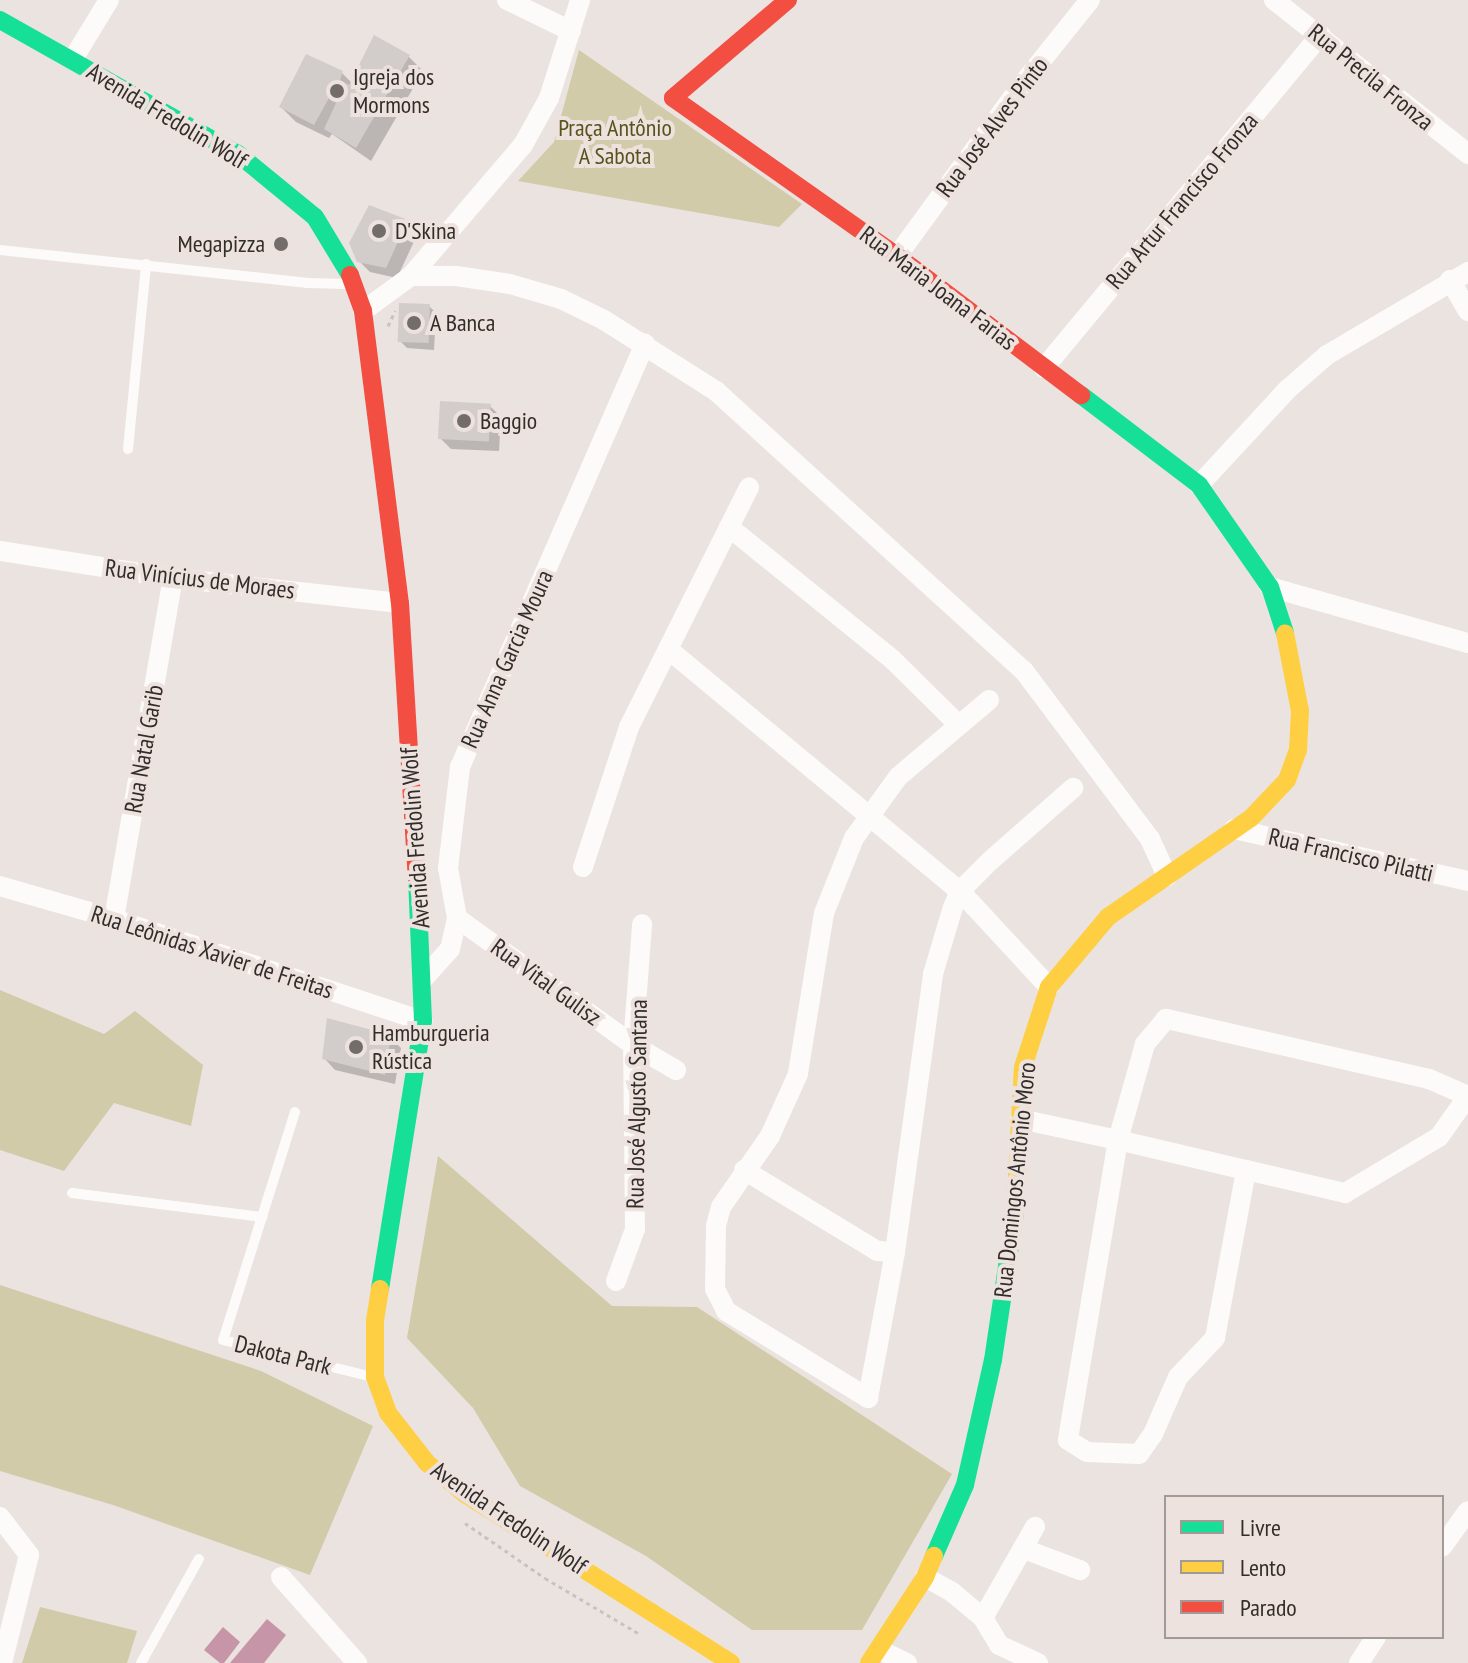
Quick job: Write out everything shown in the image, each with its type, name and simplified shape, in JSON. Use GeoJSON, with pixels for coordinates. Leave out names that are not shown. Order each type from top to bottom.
{"type":"FeatureCollection","features":[{"type":"Feature","properties":{"kind":"street"},"geometry":{"type":"LineString","coordinates":[[73,59],[109,0]]}},
{"type":"Feature","properties":{"kind":"street"},"geometry":{"type":"LineString","coordinates":[[507,0],[571,31]]}},
{"type":"Feature","properties":{"kind":"street"},"geometry":{"type":"LineString","coordinates":[[363,311],[411,276],[523,145],[549,98],[580,0]]}},
{"type":"Feature","properties":{"kind":"street","name":"Rua Maria Joana Farias"},"geometry":{"type":"LineString","coordinates":[[788,0],[673,98],[897,256],[1199,485]]}},
{"type":"Feature","properties":{"kind":"street","name":"Rua José Alves Pinto"},"geometry":{"type":"LineString","coordinates":[[897,256],[1021,86],[1090,0]]}},
{"type":"Feature","properties":{"kind":"street","name":"Rua Precila Fronza"},"geometry":{"type":"LineString","coordinates":[[1274,0],[1468,154]]}},
{"type":"Feature","properties":{"kind":"street","name":"Avenida Fredolin Wolf"},"geometry":{"type":"LineString","coordinates":[[0,20],[238,154],[315,217],[355,284],[363,311],[400,603],[423,979],[423,1021],[375,1322],[375,1377],[388,1413],[427,1463],[465,1494],[731,1663]]}},
{"type":"Feature","properties":{"kind":"street","name":"Rua Artur Francisco Fronza"},"geometry":{"type":"LineString","coordinates":[[1044,368],[1320,35]]}},
{"type":"Feature","properties":{"kind":"street"},"geometry":{"type":"LineString","coordinates":[[411,276],[456,276],[510,284],[561,299],[645,344],[716,391],[1024,671],[1150,839],[1167,876]]}},
{"type":"Feature","properties":{"kind":"street"},"geometry":{"type":"LineString","coordinates":[[1199,485],[1288,389],[1327,355],[1459,276],[1468,311]]}},
{"type":"Feature","properties":{"kind":"street","name":"Rua Anna Garcia Moura"},"geometry":{"type":"LineString","coordinates":[[423,979],[450,949],[457,918],[448,868],[460,767],[645,344]]}},
{"type":"Feature","properties":{"kind":"street","name":"Rua Domingos Antônio Moro"},"geometry":{"type":"LineString","coordinates":[[874,1656],[925,1577],[965,1485],[993,1360],[1014,1222],[1023,1067],[1049,987],[1108,917],[1251,818],[1287,780],[1298,750],[1300,711],[1281,612],[1270,587],[1199,485]]}},
{"type":"Feature","properties":{"kind":"street"},"geometry":{"type":"LineString","coordinates":[[583,867],[629,727],[749,487]]}},
{"type":"Feature","properties":{"kind":"street"},"geometry":{"type":"LineString","coordinates":[[729,527],[892,659],[958,724]]}},
{"type":"Feature","properties":{"kind":"street","name":"Rua Vinícius de Moraes"},"geometry":{"type":"LineString","coordinates":[[0,551],[173,578],[400,603]]}},
{"type":"Feature","properties":{"kind":"street","name":"Rua Natal Garib"},"geometry":{"type":"LineString","coordinates":[[114,919],[173,578]]}},
{"type":"Feature","properties":{"kind":"street"},"geometry":{"type":"LineString","coordinates":[[1270,587],[1468,643]]}},
{"type":"Feature","properties":{"kind":"street"},"geometry":{"type":"LineString","coordinates":[[668,649],[960,891],[1049,987]]}},
{"type":"Feature","properties":{"kind":"street"},"geometry":{"type":"LineString","coordinates":[[989,700],[906,768],[868,815],[842,862],[824,913],[798,1074],[780,1117],[721,1207],[716,1226],[719,1301],[726,1311],[868,1398],[895,1252],[933,974],[960,891],[1020,833],[1073,788]]}},
{"type":"Feature","properties":{"kind":"street","name":"Rua Francisco Pilatti"},"geometry":{"type":"LineString","coordinates":[[1234,829],[1468,881]]}},
{"type":"Feature","properties":{"kind":"street","name":"Rua Leônidas Xavier de Freitas"},"geometry":{"type":"LineString","coordinates":[[0,886],[114,919],[423,1021]]}},
{"type":"Feature","properties":{"kind":"street","name":"Rua Vital Gulisz"},"geometry":{"type":"LineString","coordinates":[[457,918],[633,1045],[676,1070]]}},
{"type":"Feature","properties":{"kind":"street","name":"Rua José Algusto Santana"},"geometry":{"type":"LineString","coordinates":[[616,1281],[635,1229],[633,1045],[642,924]]}},
{"type":"Feature","properties":{"kind":"street"},"geometry":{"type":"LineString","coordinates":[[1020,1119],[1118,1140],[1345,1193],[1439,1137],[1468,1096],[1429,1079],[1166,1019],[1145,1044],[1118,1140],[1068,1440],[1087,1452],[1139,1454],[1153,1434],[1178,1377],[1215,1338],[1246,1170]]}},
{"type":"Feature","properties":{"kind":"street"},"geometry":{"type":"LineString","coordinates":[[744,1170],[877,1251],[895,1252]]}},
{"type":"Feature","properties":{"kind":"street"},"geometry":{"type":"LineString","coordinates":[[1444,1544],[1468,1511]]}},
{"type":"Feature","properties":{"kind":"street"},"geometry":{"type":"LineString","coordinates":[[0,1517],[29,1555],[2,1663]]}},
{"type":"Feature","properties":{"kind":"street"},"geometry":{"type":"LineString","coordinates":[[983,1618],[1035,1527]]}},
{"type":"Feature","properties":{"kind":"street"},"geometry":{"type":"LineString","coordinates":[[1024,1549],[1080,1570]]}},
{"type":"Feature","properties":{"kind":"street"},"geometry":{"type":"LineString","coordinates":[[281,1577],[357,1663]]}},
{"type":"Feature","properties":{"kind":"street"},"geometry":{"type":"LineString","coordinates":[[925,1577],[952,1592],[983,1618],[999,1645],[1038,1663]]}},
{"type":"Feature","properties":{"kind":"street"},"geometry":{"type":"LineString","coordinates":[[1359,1663],[1375,1639]]}},
{"type":"Feature","properties":{"kind":"street"},"geometry":{"type":"LineString","coordinates":[[874,1656],[907,1663]]}},
{"type":"Feature","properties":{"kind":"lane"},"geometry":{"type":"LineString","coordinates":[[0,250],[308,283],[355,284]]}},
{"type":"Feature","properties":{"kind":"lane"},"geometry":{"type":"LineString","coordinates":[[128,449],[146,264]]}},
{"type":"Feature","properties":{"kind":"lane","name":"Dakota Park"},"geometry":{"type":"LineString","coordinates":[[295,1112],[223,1340],[375,1377]]}},
{"type":"Feature","properties":{"kind":"lane"},"geometry":{"type":"LineString","coordinates":[[72,1193],[262,1217]]}},
{"type":"Feature","properties":{"kind":"lane"},"geometry":{"type":"LineString","coordinates":[[141,1663],[199,1559]]}},
{"type":"Feature","properties":{"kind":"path"},"geometry":{"type":"LineString","coordinates":[[384,339],[396,309],[388,295]]}},
{"type":"Feature","properties":{"kind":"path"},"geometry":{"type":"LineString","coordinates":[[457,1516],[545,1578],[650,1640]]}},
{"type":"Feature","properties":{"kind":"green space","name":"Praça Antônio A Sabota"},"geometry":{"type":"Polygon","coordinates":[[[579,50],[802,204],[779,227],[518,181],[554,142],[579,50]]]}},
{"type":"Feature","properties":{"kind":"green space"},"geometry":{"type":"Polygon","coordinates":[[[0,990],[104,1034],[135,1011],[203,1065],[191,1126],[114,1103],[64,1171],[0,1150],[0,990]]]}},
{"type":"Feature","properties":{"kind":"green space"},"geometry":{"type":"Polygon","coordinates":[[[438,1156],[612,1306],[697,1307],[952,1474],[862,1630],[752,1630],[646,1556],[520,1486],[473,1408],[407,1338],[438,1156]]]}},
{"type":"Feature","properties":{"kind":"green space"},"geometry":{"type":"Polygon","coordinates":[[[0,1285],[261,1371],[373,1426],[310,1575],[113,1505],[0,1471],[0,1285]]]}},
{"type":"Feature","properties":{"kind":"green space"},"geometry":{"type":"Polygon","coordinates":[[[40,1607],[137,1631],[127,1663],[22,1663],[40,1607]]]}},
{"type":"Feature","properties":{"kind":"shaded area"},"geometry":{"type":"Polygon","coordinates":[[[267,1619],[286,1635],[264,1663],[230,1663],[267,1619]]]}},
{"type":"Feature","properties":{"kind":"shaded area"},"geometry":{"type":"Polygon","coordinates":[[[223,1627],[240,1642],[224,1663],[220,1663],[204,1650],[223,1627]]]}},
{"type":"Feature","properties":{"kind":"building","name":"Igreja dos Mormons"},"geometry":{"type":"Polygon","coordinates":[[[374,35],[410,55],[356,148],[324,129],[336,103],[329,98],[314,125],[279,107],[306,54],[343,71],[340,80],[349,85],[374,35]]]}},
{"type":"Feature","properties":{"kind":"building","name":"D'Skina"},"geometry":{"type":"Polygon","coordinates":[[[369,205],[408,220],[386,268],[357,262],[349,243],[369,205]]]}},
{"type":"Feature","properties":{"kind":"building","name":"A Banca"},"geometry":{"type":"Polygon","coordinates":[[[399,303],[430,304],[429,343],[398,342],[399,303]]]}},
{"type":"Feature","properties":{"kind":"building","name":"Baggio"},"geometry":{"type":"Polygon","coordinates":[[[440,401],[491,404],[489,442],[438,439],[440,401]]]}},
{"type":"Feature","properties":{"kind":"building","name":"Hamburgueria Rústica"},"geometry":{"type":"Polygon","coordinates":[[[327,1018],[391,1035],[385,1075],[322,1059],[327,1018]]]}},
{"type":"Feature","properties":{"kind":"traffic: fast"},"geometry":{"type":"LineString","coordinates":[[0,20],[238,154],[315,217],[350,275]]}},
{"type":"Feature","properties":{"kind":"traffic: fast"},"geometry":{"type":"LineString","coordinates":[[1081,395],[1199,485],[1270,587],[1285,633]]}},
{"type":"Feature","properties":{"kind":"traffic: fast"},"geometry":{"type":"LineString","coordinates":[[380,1289],[423,1021],[417,878]]}},
{"type":"Feature","properties":{"kind":"traffic: fast"},"geometry":{"type":"LineString","coordinates":[[934,1556],[965,1485],[993,1360],[1015,1213]]}},
{"type":"Feature","properties":{"kind":"traffic: slow"},"geometry":{"type":"LineString","coordinates":[[1015,1213],[1023,1067],[1049,987],[1108,917],[1251,818],[1287,780],[1298,750],[1300,711],[1285,633]]}},
{"type":"Feature","properties":{"kind":"traffic: slow"},"geometry":{"type":"LineString","coordinates":[[380,1289],[375,1322],[375,1377],[388,1413],[427,1463],[465,1494],[731,1663]]}},
{"type":"Feature","properties":{"kind":"traffic: slow"},"geometry":{"type":"LineString","coordinates":[[869,1663],[925,1577],[934,1556]]}},
{"type":"Feature","properties":{"kind":"traffic: jam"},"geometry":{"type":"LineString","coordinates":[[788,0],[673,98],[897,256],[1081,395]]}},
{"type":"Feature","properties":{"kind":"traffic: jam"},"geometry":{"type":"LineString","coordinates":[[350,275],[363,311],[400,603],[417,878]]}},
{"type":"Feature","properties":{"kind":"place","name":"Igreja dos Mormons"},"geometry":{"type":"Point","coordinates":[337,91]}},
{"type":"Feature","properties":{"kind":"place","name":"D'Skina"},"geometry":{"type":"Point","coordinates":[379,231]}},
{"type":"Feature","properties":{"kind":"place","name":"Megapizza"},"geometry":{"type":"Point","coordinates":[281,244]}},
{"type":"Feature","properties":{"kind":"place","name":"A Banca"},"geometry":{"type":"Point","coordinates":[414,323]}},
{"type":"Feature","properties":{"kind":"place","name":"Baggio"},"geometry":{"type":"Point","coordinates":[464,421]}},
{"type":"Feature","properties":{"kind":"place","name":"Hamburgueria Rústica"},"geometry":{"type":"Point","coordinates":[356,1047]}}]}
